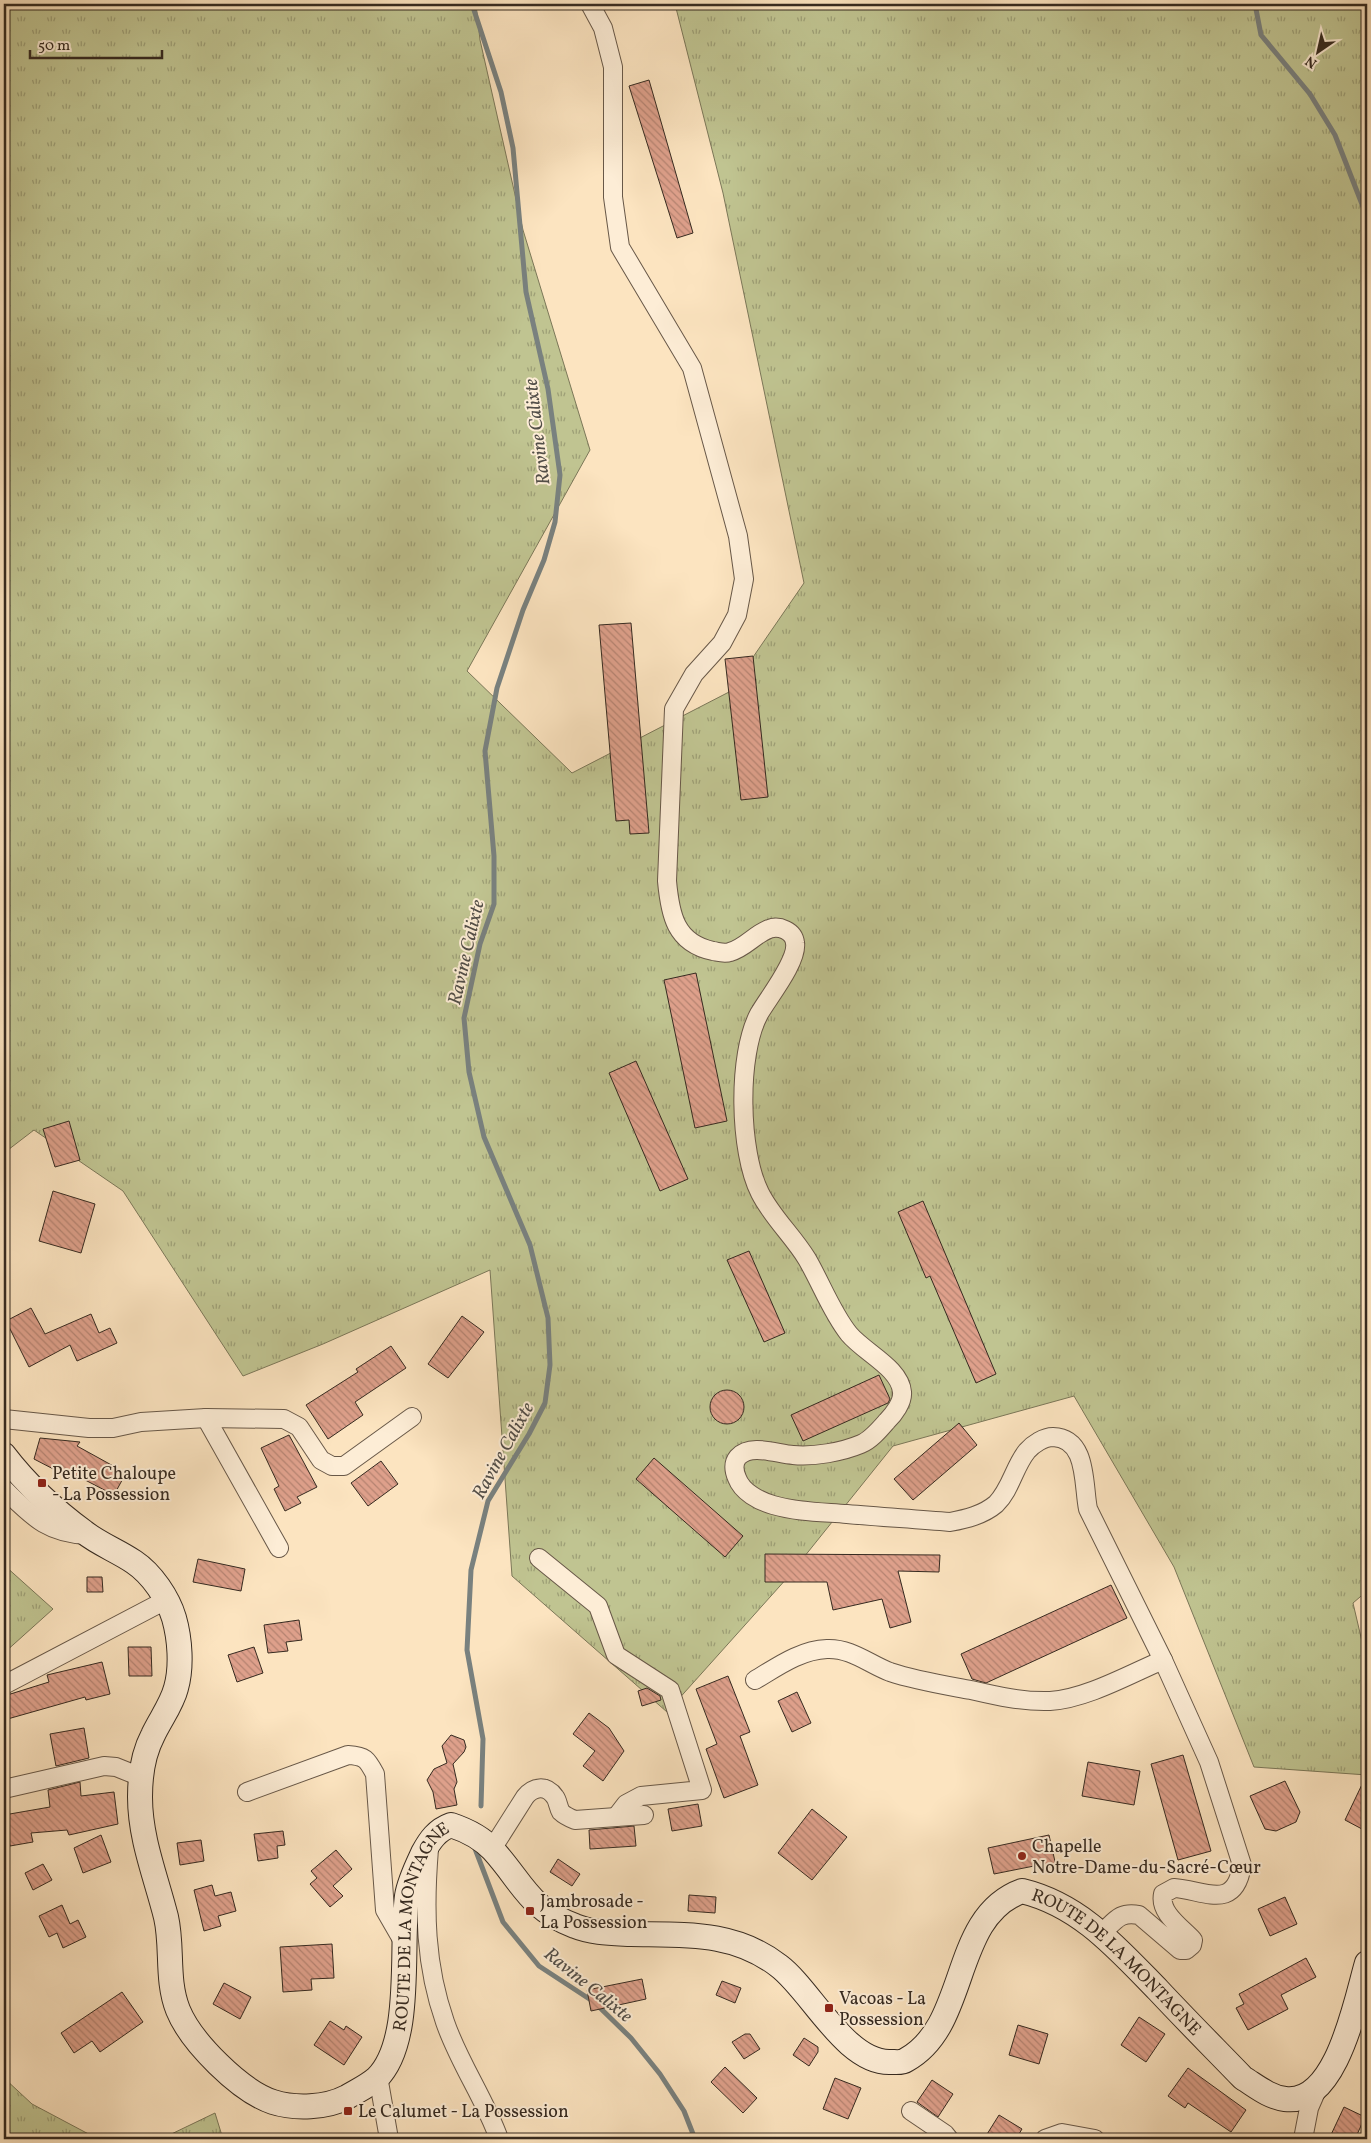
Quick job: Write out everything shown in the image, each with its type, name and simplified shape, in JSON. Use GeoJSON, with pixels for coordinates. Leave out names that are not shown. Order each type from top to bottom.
{"type":"FeatureCollection","features":[{"type":"Feature","properties":{"kind":"main road","name":"ROUTE DE LA MONTAGNE"},"geometry":{"type":"LineString","coordinates":[[4,1455],[54,1509],[87,1535],[136,1563],[158,1587],[174,1618],[180,1649],[177,1688],[145,1754],[141,1777],[142,1826],[168,1925],[173,1994],[179,2013],[216,2061],[243,2086],[273,2102],[308,2107],[341,2100],[361,2089],[378,2076],[392,2054],[400,2029],[407,1894],[417,1865],[429,1842],[442,1828],[451,1825],[468,1831],[492,1849],[526,1894],[550,1914],[576,1927],[604,1933],[699,1935],[724,1939],[754,1949],[781,1967],[848,2043],[870,2057],[886,2062],[904,2062],[926,2046],[940,2025],[980,1927],[999,1902],[1009,1895],[1022,1890],[1044,1896],[1064,1905],[1102,1933],[1243,2078],[1271,2095],[1284,2099],[1297,2099],[1319,2085],[1339,2058],[1366,1974]]}},
{"type":"Feature","properties":{"kind":"street"},"geometry":{"type":"LineString","coordinates":[[590,4],[603,28],[612,66],[613,197],[620,248],[692,368],[738,536],[744,579],[737,615],[722,643],[694,674],[674,709],[667,881],[670,905],[676,928],[689,940],[704,949],[726,953],[742,947],[770,928],[784,929],[791,933],[796,944],[792,960],[757,1017],[749,1042],[744,1084],[744,1143],[760,1193],[805,1256],[848,1333],[870,1355],[892,1370],[898,1377],[902,1388],[902,1398],[892,1416],[863,1443],[831,1452],[796,1456],[752,1450],[743,1453],[735,1460],[734,1469],[738,1482],[747,1492],[770,1504],[798,1511],[950,1522],[968,1518],[995,1505],[1004,1494],[1027,1451],[1037,1442],[1050,1437],[1062,1438],[1072,1444],[1080,1458],[1086,1482],[1085,1495],[1088,1509],[1163,1660],[1209,1762],[1242,1865],[1240,1876],[1235,1886],[1227,1893],[1214,1897],[1174,1888],[1163,1894],[1161,1901],[1164,1909],[1193,1940],[1186,1950],[1180,1950],[1139,1915],[1131,1913],[1123,1914],[1102,1933]]}},
{"type":"Feature","properties":{"kind":"street"},"geometry":{"type":"LineString","coordinates":[[4,1419],[89,1428],[113,1428],[141,1422],[206,1418],[284,1419],[299,1427],[322,1460],[332,1466],[344,1466],[412,1417]]}},
{"type":"Feature","properties":{"kind":"street"},"geometry":{"type":"LineString","coordinates":[[206,1418],[279,1548]]}},
{"type":"Feature","properties":{"kind":"street"},"geometry":{"type":"LineString","coordinates":[[4,1489],[33,1517],[51,1528],[65,1534],[87,1535]]}},
{"type":"Feature","properties":{"kind":"street"},"geometry":{"type":"LineString","coordinates":[[539,1558],[598,1606],[616,1656],[670,1690],[702,1790],[641,1796],[626,1804],[616,1817]]}},
{"type":"Feature","properties":{"kind":"street"},"geometry":{"type":"LineString","coordinates":[[4,1685],[166,1600]]}},
{"type":"Feature","properties":{"kind":"street"},"geometry":{"type":"LineString","coordinates":[[755,1680],[792,1658],[825,1649],[850,1653],[889,1671],[921,1680],[1022,1700],[1051,1701],[1075,1697],[1163,1660]]}},
{"type":"Feature","properties":{"kind":"street"},"geometry":{"type":"LineString","coordinates":[[247,1792],[348,1755],[362,1756],[370,1764],[375,1774],[385,1910],[404,1943]]}},
{"type":"Feature","properties":{"kind":"street"},"geometry":{"type":"LineString","coordinates":[[4,1790],[104,1766],[121,1768],[141,1777]]}},
{"type":"Feature","properties":{"kind":"street"},"geometry":{"type":"LineString","coordinates":[[492,1849],[524,1797],[532,1789],[541,1787],[550,1791],[561,1811],[567,1817],[575,1820],[644,1816]]}},
{"type":"Feature","properties":{"kind":"street"},"geometry":{"type":"LineString","coordinates":[[429,1842],[426,1938],[433,1980],[445,2023],[500,2139]]}},
{"type":"Feature","properties":{"kind":"street"},"geometry":{"type":"LineString","coordinates":[[378,2076],[389,2139]]}},
{"type":"Feature","properties":{"kind":"street"},"geometry":{"type":"LineString","coordinates":[[1303,2139],[1309,2108],[1319,2085]]}},
{"type":"Feature","properties":{"kind":"street"},"geometry":{"type":"LineString","coordinates":[[911,2111],[946,2134],[949,2139]]}},
{"type":"Feature","properties":{"kind":"street"},"geometry":{"type":"LineString","coordinates":[[1045,2139],[1062,2132],[1095,2139]]}},
{"type":"Feature","properties":{"kind":"green space"},"geometry":{"type":"Polygon","coordinates":[[[4,4],[476,4],[480,40],[523,230],[590,450],[467,671],[572,773],[729,692],[804,583],[723,193],[675,4],[1367,4],[1367,1591],[1353,1603],[1367,1663],[1367,1775],[1254,1767],[1174,1567],[1074,1396],[893,1446],[788,1577],[667,1712],[512,1576],[490,1270],[323,1344],[243,1376],[123,1191],[34,1130],[4,1153],[4,4]]]}},
{"type":"Feature","properties":{"kind":"green space"},"geometry":{"type":"Polygon","coordinates":[[[4,1565],[53,1609],[4,1653],[4,1565]]]}},
{"type":"Feature","properties":{"kind":"green space"},"geometry":{"type":"Polygon","coordinates":[[[4,2078],[32,2104],[98,2139],[4,2139],[4,2078]]]}},
{"type":"Feature","properties":{"kind":"green space"},"geometry":{"type":"Polygon","coordinates":[[[215,2113],[223,2139],[161,2139],[215,2113]]]}},
{"type":"Feature","properties":{"kind":"building"},"geometry":{"type":"Polygon","coordinates":[[[649,80],[693,233],[677,238],[629,86],[649,80]]]}},
{"type":"Feature","properties":{"kind":"building"},"geometry":{"type":"Polygon","coordinates":[[[631,623],[649,833],[630,834],[629,820],[616,821],[599,625],[631,623]]]}},
{"type":"Feature","properties":{"kind":"building"},"geometry":{"type":"Polygon","coordinates":[[[753,656],[768,797],[741,800],[725,659],[753,656]]]}},
{"type":"Feature","properties":{"kind":"building"},"geometry":{"type":"Polygon","coordinates":[[[696,973],[727,1121],[695,1128],[664,980],[696,973]]]}},
{"type":"Feature","properties":{"kind":"building"},"geometry":{"type":"Polygon","coordinates":[[[636,1061],[688,1179],[660,1191],[609,1073],[636,1061]]]}},
{"type":"Feature","properties":{"kind":"building"},"geometry":{"type":"Polygon","coordinates":[[[69,1121],[80,1160],[55,1167],[43,1129],[69,1121]]]}},
{"type":"Feature","properties":{"kind":"building"},"geometry":{"type":"Polygon","coordinates":[[[53,1191],[95,1204],[81,1253],[39,1241],[53,1191]]]}},
{"type":"Feature","properties":{"kind":"building"},"geometry":{"type":"Polygon","coordinates":[[[923,1201],[996,1374],[976,1383],[930,1276],[926,1278],[898,1212],[923,1201]]]}},
{"type":"Feature","properties":{"kind":"building"},"geometry":{"type":"Polygon","coordinates":[[[749,1251],[785,1333],[764,1342],[727,1260],[749,1251]]]}},
{"type":"Feature","properties":{"kind":"building"},"geometry":{"type":"Polygon","coordinates":[[[31,1308],[45,1334],[91,1314],[99,1333],[110,1328],[117,1343],[77,1361],[70,1345],[29,1367],[6,1321],[31,1308]]]}},
{"type":"Feature","properties":{"kind":"building"},"geometry":{"type":"Polygon","coordinates":[[[462,1316],[484,1332],[448,1378],[428,1364],[462,1316]]]}},
{"type":"Feature","properties":{"kind":"building"},"geometry":{"type":"Polygon","coordinates":[[[391,1346],[406,1368],[355,1402],[363,1415],[328,1439],[306,1405],[358,1372],[356,1369],[391,1346]]]}},
{"type":"Feature","properties":{"kind":"building"},"geometry":{"type":"Polygon","coordinates":[[[879,1375],[890,1399],[888,1403],[803,1441],[791,1415],[879,1375]]]}},
{"type":"Feature","properties":{"kind":"building"},"geometry":{"type":"Polygon","coordinates":[[[727,1390],[734,1391],[739,1395],[743,1400],[743,1414],[739,1419],[734,1423],[727,1424],[720,1423],[715,1419],[711,1414],[710,1407],[711,1400],[715,1395],[720,1391],[727,1390]]]}},
{"type":"Feature","properties":{"kind":"building"},"geometry":{"type":"Polygon","coordinates":[[[959,1423],[977,1445],[913,1500],[894,1479],[959,1423]]]}},
{"type":"Feature","properties":{"kind":"building"},"geometry":{"type":"Polygon","coordinates":[[[289,1435],[317,1487],[297,1497],[301,1503],[285,1511],[274,1489],[279,1486],[261,1448],[289,1435]]]}},
{"type":"Feature","properties":{"kind":"building"},"geometry":{"type":"Polygon","coordinates":[[[40,1438],[80,1442],[77,1446],[126,1473],[114,1495],[64,1469],[61,1473],[34,1459],[40,1438]]]}},
{"type":"Feature","properties":{"kind":"building"},"geometry":{"type":"Polygon","coordinates":[[[654,1458],[743,1536],[725,1557],[636,1479],[654,1458]]]}},
{"type":"Feature","properties":{"kind":"building"},"geometry":{"type":"Polygon","coordinates":[[[381,1461],[398,1484],[368,1506],[351,1483],[381,1461]]]}},
{"type":"Feature","properties":{"kind":"building"},"geometry":{"type":"Polygon","coordinates":[[[765,1554],[940,1555],[939,1572],[898,1571],[911,1622],[890,1628],[882,1599],[833,1610],[827,1582],[765,1582],[765,1554]]]}},
{"type":"Feature","properties":{"kind":"building"},"geometry":{"type":"Polygon","coordinates":[[[198,1559],[245,1569],[241,1591],[193,1582],[198,1559]]]}},
{"type":"Feature","properties":{"kind":"building"},"geometry":{"type":"Polygon","coordinates":[[[87,1577],[102,1577],[103,1592],[87,1592],[87,1577]]]}},
{"type":"Feature","properties":{"kind":"building"},"geometry":{"type":"Polygon","coordinates":[[[1111,1585],[1127,1618],[986,1683],[972,1679],[961,1654],[1111,1585]]]}},
{"type":"Feature","properties":{"kind":"building"},"geometry":{"type":"Polygon","coordinates":[[[299,1620],[302,1640],[286,1642],[288,1651],[268,1653],[264,1625],[299,1620]]]}},
{"type":"Feature","properties":{"kind":"building"},"geometry":{"type":"Polygon","coordinates":[[[128,1647],[151,1647],[152,1676],[129,1676],[128,1647]]]}},
{"type":"Feature","properties":{"kind":"building"},"geometry":{"type":"Polygon","coordinates":[[[254,1647],[263,1673],[237,1682],[228,1655],[254,1647]]]}},
{"type":"Feature","properties":{"kind":"building"},"geometry":{"type":"Polygon","coordinates":[[[102,1662],[110,1694],[86,1700],[85,1697],[4,1720],[4,1696],[49,1682],[47,1675],[102,1662]]]}},
{"type":"Feature","properties":{"kind":"building"},"geometry":{"type":"Polygon","coordinates":[[[728,1676],[750,1732],[740,1736],[758,1785],[724,1798],[706,1749],[717,1744],[696,1689],[728,1676]]]}},
{"type":"Feature","properties":{"kind":"building"},"geometry":{"type":"Polygon","coordinates":[[[647,1688],[660,1696],[661,1700],[642,1706],[638,1691],[647,1688]]]}},
{"type":"Feature","properties":{"kind":"building"},"geometry":{"type":"Polygon","coordinates":[[[797,1692],[811,1723],[792,1732],[778,1701],[797,1692]]]}},
{"type":"Feature","properties":{"kind":"building"},"geometry":{"type":"Polygon","coordinates":[[[589,1713],[609,1728],[624,1751],[603,1781],[583,1766],[595,1751],[573,1734],[589,1713]]]}},
{"type":"Feature","properties":{"kind":"building"},"geometry":{"type":"Polygon","coordinates":[[[84,1728],[89,1758],[56,1766],[50,1734],[84,1728]]]}},
{"type":"Feature","properties":{"kind":"building"},"geometry":{"type":"Polygon","coordinates":[[[451,1735],[464,1740],[466,1747],[453,1764],[457,1782],[454,1789],[457,1805],[436,1809],[433,1792],[427,1780],[434,1769],[447,1763],[442,1746],[451,1735]]]}},
{"type":"Feature","properties":{"kind":"building"},"geometry":{"type":"Polygon","coordinates":[[[1183,1755],[1211,1851],[1178,1860],[1151,1764],[1183,1755]]]}},
{"type":"Feature","properties":{"kind":"building"},"geometry":{"type":"Polygon","coordinates":[[[1088,1762],[1140,1771],[1134,1805],[1082,1796],[1088,1762]]]}},
{"type":"Feature","properties":{"kind":"building"},"geometry":{"type":"Polygon","coordinates":[[[1367,1774],[1367,1818],[1362,1829],[1345,1820],[1367,1774]]]}},
{"type":"Feature","properties":{"kind":"building"},"geometry":{"type":"Polygon","coordinates":[[[1285,1781],[1300,1812],[1296,1822],[1276,1831],[1265,1829],[1250,1796],[1285,1781]]]}},
{"type":"Feature","properties":{"kind":"building"},"geometry":{"type":"Polygon","coordinates":[[[80,1782],[81,1796],[114,1792],[118,1824],[69,1835],[67,1830],[31,1833],[33,1842],[10,1846],[4,1815],[50,1807],[48,1790],[80,1782]]]}},
{"type":"Feature","properties":{"kind":"building"},"geometry":{"type":"Polygon","coordinates":[[[698,1804],[702,1826],[672,1831],[668,1809],[698,1804]]]}},
{"type":"Feature","properties":{"kind":"building"},"geometry":{"type":"Polygon","coordinates":[[[812,1809],[847,1837],[812,1880],[778,1853],[812,1809]]]}},
{"type":"Feature","properties":{"kind":"building"},"geometry":{"type":"Polygon","coordinates":[[[634,1826],[636,1846],[590,1849],[589,1830],[634,1826]]]}},
{"type":"Feature","properties":{"kind":"building"},"geometry":{"type":"Polygon","coordinates":[[[283,1831],[285,1845],[277,1846],[278,1858],[258,1861],[254,1834],[283,1831]]]}},
{"type":"Feature","properties":{"kind":"building"},"geometry":{"type":"Polygon","coordinates":[[[101,1835],[111,1862],[83,1873],[74,1848],[101,1835]]]}},
{"type":"Feature","properties":{"kind":"building","name":"Chapelle Notre-Dame-du-Sacré-Cœur"},"geometry":{"type":"Polygon","coordinates":[[[1049,1835],[1056,1866],[1040,1869],[1039,1865],[994,1874],[988,1848],[1049,1835]]]}},
{"type":"Feature","properties":{"kind":"building"},"geometry":{"type":"Polygon","coordinates":[[[201,1840],[204,1861],[180,1865],[177,1843],[201,1840]]]}},
{"type":"Feature","properties":{"kind":"building"},"geometry":{"type":"Polygon","coordinates":[[[336,1850],[352,1869],[333,1886],[343,1896],[330,1907],[310,1884],[317,1878],[311,1871],[336,1850]]]}},
{"type":"Feature","properties":{"kind":"building"},"geometry":{"type":"Polygon","coordinates":[[[558,1859],[580,1874],[572,1886],[550,1872],[558,1859]]]}},
{"type":"Feature","properties":{"kind":"building"},"geometry":{"type":"Polygon","coordinates":[[[43,1864],[52,1880],[33,1890],[25,1873],[43,1864]]]}},
{"type":"Feature","properties":{"kind":"building"},"geometry":{"type":"Polygon","coordinates":[[[212,1885],[215,1896],[231,1892],[236,1911],[218,1916],[221,1926],[204,1931],[194,1890],[212,1885]]]}},
{"type":"Feature","properties":{"kind":"building"},"geometry":{"type":"Polygon","coordinates":[[[689,1895],[716,1897],[715,1913],[688,1911],[689,1895]]]}},
{"type":"Feature","properties":{"kind":"building"},"geometry":{"type":"Polygon","coordinates":[[[1285,1897],[1297,1924],[1270,1936],[1258,1909],[1285,1897]]]}},
{"type":"Feature","properties":{"kind":"building"},"geometry":{"type":"Polygon","coordinates":[[[62,1905],[70,1924],[78,1920],[86,1937],[63,1948],[57,1933],[49,1937],[39,1916],[62,1905]]]}},
{"type":"Feature","properties":{"kind":"building"},"geometry":{"type":"Polygon","coordinates":[[[332,1944],[334,1978],[311,1979],[312,1990],[283,1992],[280,1947],[332,1944]]]}},
{"type":"Feature","properties":{"kind":"building"},"geometry":{"type":"Polygon","coordinates":[[[1306,1958],[1316,1977],[1281,1995],[1288,2009],[1248,2030],[1236,2008],[1244,2004],[1239,1994],[1306,1958]]]}},
{"type":"Feature","properties":{"kind":"building"},"geometry":{"type":"Polygon","coordinates":[[[642,1979],[646,1999],[591,2011],[587,1990],[642,1979]]]}},
{"type":"Feature","properties":{"kind":"building"},"geometry":{"type":"Polygon","coordinates":[[[722,1981],[741,1988],[735,2003],[716,1995],[722,1981]]]}},
{"type":"Feature","properties":{"kind":"building"},"geometry":{"type":"Polygon","coordinates":[[[224,1983],[251,1997],[240,2019],[213,2004],[224,1983]]]}},
{"type":"Feature","properties":{"kind":"building"},"geometry":{"type":"Polygon","coordinates":[[[122,1992],[143,2022],[100,2052],[92,2041],[74,2053],[61,2033],[122,1992]]]}},
{"type":"Feature","properties":{"kind":"building"},"geometry":{"type":"Polygon","coordinates":[[[1139,2017],[1165,2034],[1146,2062],[1121,2045],[1139,2017]]]}},
{"type":"Feature","properties":{"kind":"building"},"geometry":{"type":"Polygon","coordinates":[[[330,2021],[344,2030],[346,2026],[362,2037],[344,2065],[314,2045],[330,2021]]]}},
{"type":"Feature","properties":{"kind":"building"},"geometry":{"type":"Polygon","coordinates":[[[1018,2025],[1048,2034],[1039,2064],[1009,2055],[1018,2025]]]}},
{"type":"Feature","properties":{"kind":"building"},"geometry":{"type":"Polygon","coordinates":[[[745,2034],[750,2034],[760,2049],[744,2059],[732,2042],[745,2034]]]}},
{"type":"Feature","properties":{"kind":"building"},"geometry":{"type":"Polygon","coordinates":[[[804,2038],[818,2047],[818,2052],[809,2066],[793,2055],[804,2038]]]}},
{"type":"Feature","properties":{"kind":"building"},"geometry":{"type":"Polygon","coordinates":[[[725,2067],[757,2098],[743,2113],[711,2082],[725,2067]]]}},
{"type":"Feature","properties":{"kind":"building"},"geometry":{"type":"Polygon","coordinates":[[[1188,2068],[1246,2110],[1231,2132],[1188,2103],[1185,2108],[1168,2096],[1188,2068]]]}},
{"type":"Feature","properties":{"kind":"building"},"geometry":{"type":"Polygon","coordinates":[[[835,2078],[861,2088],[848,2119],[823,2109],[835,2078]]]}},
{"type":"Feature","properties":{"kind":"building"},"geometry":{"type":"Polygon","coordinates":[[[932,2080],[953,2094],[938,2117],[917,2102],[932,2080]]]}},
{"type":"Feature","properties":{"kind":"building"},"geometry":{"type":"Polygon","coordinates":[[[1344,2107],[1365,2117],[1355,2139],[1329,2139],[1344,2107]]]}},
{"type":"Feature","properties":{"kind":"building"},"geometry":{"type":"Polygon","coordinates":[[[999,2115],[1022,2129],[1016,2139],[984,2139],[999,2115]]]}},
{"type":"Feature","properties":{"kind":"waterway","name":"Ravine Calixte"},"geometry":{"type":"LineString","coordinates":[[472,4],[501,92],[513,148],[526,292],[548,389],[560,475],[555,522],[544,560],[523,610],[497,688],[485,751],[494,856],[494,904],[480,944],[464,1018],[469,1072],[484,1137],[530,1245],[548,1318],[550,1365],[545,1403],[529,1434],[488,1501],[471,1570],[467,1650],[483,1739],[481,1806]]}},
{"type":"Feature","properties":{"kind":"waterway"},"geometry":{"type":"LineString","coordinates":[[1255,4],[1261,35],[1310,94],[1335,135],[1367,217]]}},
{"type":"Feature","properties":{"kind":"waterway","name":"Ravine Calixte"},"geometry":{"type":"LineString","coordinates":[[474,1846],[503,1922],[539,1966],[594,2002],[631,2038],[660,2074],[684,2111],[695,2139]]}},
{"type":"Feature","properties":{"kind":"place","name":"Petite Chaloupe - La Possession"},"geometry":{"type":"Point","coordinates":[42,1483]}},
{"type":"Feature","properties":{"kind":"place","name":"Chapelle Notre-Dame-du-Sacré-Cœur"},"geometry":{"type":"Point","coordinates":[1022,1856]}},
{"type":"Feature","properties":{"kind":"place","name":"Jambrosade - La Possession"},"geometry":{"type":"Point","coordinates":[530,1911]}},
{"type":"Feature","properties":{"kind":"place","name":"Vacoas - La Possession"},"geometry":{"type":"Point","coordinates":[829,2008]}},
{"type":"Feature","properties":{"kind":"place","name":"Le Calumet - La Possession"},"geometry":{"type":"Point","coordinates":[348,2111]}}]}
